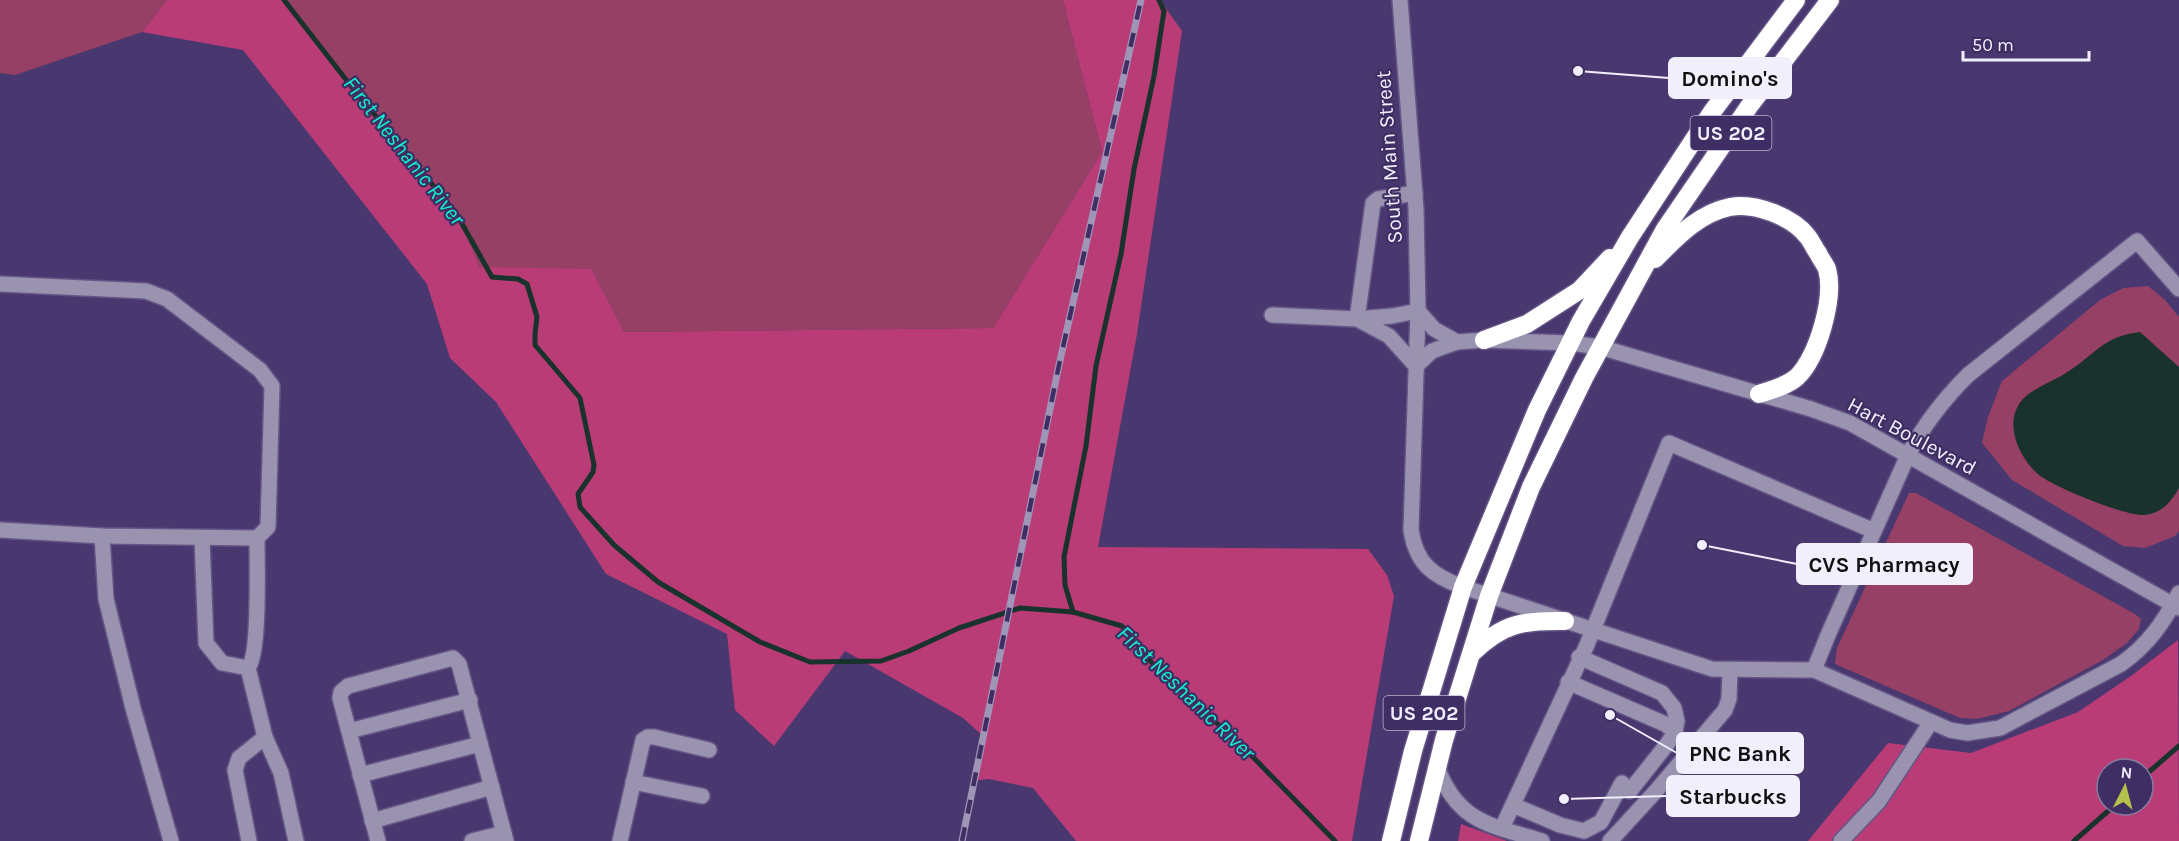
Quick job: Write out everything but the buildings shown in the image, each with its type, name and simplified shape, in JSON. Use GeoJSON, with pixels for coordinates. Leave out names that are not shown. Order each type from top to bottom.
{"type":"FeatureCollection","features":[{"type":"Feature","properties":{"kind":"highway","name":"US 202"},"geometry":{"type":"LineString","coordinates":[[1390,841],[1413,751],[1463,587],[1537,410],[1570,343],[1630,237],[1712,112],[1796,0]]}},
{"type":"Feature","properties":{"kind":"highway","name":"US 202"},"geometry":{"type":"LineString","coordinates":[[1419,841],[1437,767],[1469,656],[1489,596],[1531,487],[1600,347],[1665,229],[1750,105],[1830,0]]}},
{"type":"Feature","properties":{"kind":"highway"},"geometry":{"type":"LineString","coordinates":[[1641,273],[1681,233],[1709,215],[1730,207],[1760,208],[1785,218],[1807,236],[1827,269],[1829,293],[1826,316],[1813,353],[1797,377],[1759,394]]}},
{"type":"Feature","properties":{"kind":"highway"},"geometry":{"type":"LineString","coordinates":[[1484,340],[1527,324],[1580,290],[1630,237]]}},
{"type":"Feature","properties":{"kind":"highway"},"geometry":{"type":"LineString","coordinates":[[1469,656],[1489,637],[1505,628],[1526,622],[1565,621]]}},
{"type":"Feature","properties":{"kind":"street","name":"South Main Street"},"geometry":{"type":"LineString","coordinates":[[1400,0],[1415,193],[1418,311],[1411,516],[1413,543],[1428,568],[1442,579],[1463,587],[1712,669],[1798,668],[1814,670]]}},
{"type":"Feature","properties":{"kind":"street"},"geometry":{"type":"LineString","coordinates":[[1357,319],[1372,203],[1378,199],[1415,193]]}},
{"type":"Feature","properties":{"kind":"street"},"geometry":{"type":"LineString","coordinates":[[2177,602],[2152,638],[2135,654],[2103,675],[2000,728],[1967,734],[1950,730],[1814,670],[1908,455],[1926,423],[1944,399],[1968,375],[2137,241],[2179,289]]}},
{"type":"Feature","properties":{"kind":"street"},"geometry":{"type":"LineString","coordinates":[[0,284],[146,291],[167,299],[260,370],[272,386],[268,528],[257,538],[102,536],[0,530]]}},
{"type":"Feature","properties":{"kind":"street"},"geometry":{"type":"LineString","coordinates":[[1272,315],[1357,319],[1418,311],[1434,329],[1457,342]]}},
{"type":"Feature","properties":{"kind":"street"},"geometry":{"type":"LineString","coordinates":[[1357,319],[1389,336],[1416,366],[1432,351],[1457,342],[1484,340],[1570,343]]}},
{"type":"Feature","properties":{"kind":"street","name":"Hart Boulevard"},"geometry":{"type":"LineString","coordinates":[[1570,343],[1600,347],[1850,423],[2177,602]]}},
{"type":"Feature","properties":{"kind":"street"},"geometry":{"type":"LineString","coordinates":[[1502,828],[1592,631],[1670,443],[1874,531]]}},
{"type":"Feature","properties":{"kind":"street"},"geometry":{"type":"LineString","coordinates":[[102,536],[106,599],[133,708],[171,841]]}},
{"type":"Feature","properties":{"kind":"street"},"geometry":{"type":"LineString","coordinates":[[202,538],[206,643],[222,663],[248,668]]}},
{"type":"Feature","properties":{"kind":"street"},"geometry":{"type":"LineString","coordinates":[[248,668],[252,664],[254,650],[257,538]]}},
{"type":"Feature","properties":{"kind":"street"},"geometry":{"type":"LineString","coordinates":[[378,841],[340,698],[341,692],[348,686],[453,658],[459,664],[470,700],[505,837],[472,841]]}},
{"type":"Feature","properties":{"kind":"street"},"geometry":{"type":"LineString","coordinates":[[248,668],[265,737],[281,773],[296,841]]}},
{"type":"Feature","properties":{"kind":"street"},"geometry":{"type":"LineString","coordinates":[[1574,669],[1665,724],[1675,721]]}},
{"type":"Feature","properties":{"kind":"street"},"geometry":{"type":"LineString","coordinates":[[1574,669],[1675,721]]}},
{"type":"Feature","properties":{"kind":"street"},"geometry":{"type":"LineString","coordinates":[[1610,841],[1725,710],[1729,699],[1730,670]]}},
{"type":"Feature","properties":{"kind":"street"},"geometry":{"type":"LineString","coordinates":[[349,731],[470,700]]}},
{"type":"Feature","properties":{"kind":"street"},"geometry":{"type":"LineString","coordinates":[[1513,805],[1560,825],[1584,831],[1601,822],[1626,787],[1668,743],[1675,721]]}},
{"type":"Feature","properties":{"kind":"street"},"geometry":{"type":"LineString","coordinates":[[1841,841],[1879,801],[1931,722]]}},
{"type":"Feature","properties":{"kind":"street"},"geometry":{"type":"LineString","coordinates":[[249,841],[235,771],[239,758],[265,737]]}},
{"type":"Feature","properties":{"kind":"street"},"geometry":{"type":"LineString","coordinates":[[620,841],[643,740],[648,737],[709,750]]}},
{"type":"Feature","properties":{"kind":"street"},"geometry":{"type":"LineString","coordinates":[[360,775],[480,744]]}},
{"type":"Feature","properties":{"kind":"street"},"geometry":{"type":"LineString","coordinates":[[1437,767],[1456,803],[1476,818],[1542,841]]}},
{"type":"Feature","properties":{"kind":"street"},"geometry":{"type":"LineString","coordinates":[[633,782],[702,796]]}},
{"type":"Feature","properties":{"kind":"street"},"geometry":{"type":"LineString","coordinates":[[372,821],[492,787]]}},
{"type":"Feature","properties":{"kind":"shaded area"},"geometry":{"type":"Polygon","coordinates":[[[0,0],[167,0],[142,32],[15,75],[0,73],[0,0]]]}},
{"type":"Feature","properties":{"kind":"shaded area"},"geometry":{"type":"Polygon","coordinates":[[[167,0],[284,0],[451,201],[479,267],[591,269],[624,332],[993,328],[1102,152],[1063,0],[1160,0],[1182,31],[1137,334],[1098,547],[1368,549],[1387,575],[1394,596],[1352,841],[1076,841],[1033,788],[989,779],[971,781],[982,735],[963,718],[845,651],[774,746],[735,710],[727,634],[606,574],[496,402],[450,358],[427,284],[243,50],[142,32],[167,0]]]}},
{"type":"Feature","properties":{"kind":"shaded area"},"geometry":{"type":"Polygon","coordinates":[[[257,0],[1063,0],[1102,152],[993,328],[623,332],[479,267],[257,0]]]}},
{"type":"Feature","properties":{"kind":"shaded area"},"geometry":{"type":"Polygon","coordinates":[[[2148,286],[2165,300],[2179,317],[2179,531],[2175,536],[2145,548],[2123,546],[2012,480],[1982,443],[1988,417],[2002,381],[2100,300],[2123,288],[2148,286]]]}},
{"type":"Feature","properties":{"kind":"shaded area"},"geometry":{"type":"Polygon","coordinates":[[[2140,332],[2179,367],[2179,488],[2165,506],[2145,515],[2123,511],[2091,500],[2059,487],[2039,475],[2020,450],[2014,429],[2017,408],[2027,395],[2066,373],[2108,342],[2127,334],[2140,332]]]}},
{"type":"Feature","properties":{"kind":"shaded area"},"geometry":{"type":"Polygon","coordinates":[[[1909,493],[1916,493],[2135,614],[2141,619],[2139,629],[2127,643],[2103,660],[2009,711],[1977,719],[1960,718],[1835,664],[1837,648],[1909,493]]]}},
{"type":"Feature","properties":{"kind":"shaded area"},"geometry":{"type":"Polygon","coordinates":[[[2178,640],[2179,841],[1808,841],[1888,743],[1971,753],[2078,712],[2178,640]]]}},
{"type":"Feature","properties":{"kind":"shaded area"},"geometry":{"type":"Polygon","coordinates":[[[1461,824],[1507,841],[1458,841],[1461,824]]]}},
{"type":"Feature","properties":{"kind":"waterway","name":"First Neshanic River"},"geometry":{"type":"LineString","coordinates":[[284,0],[351,86],[456,213],[492,277],[518,279],[527,284],[537,317],[535,345],[580,398],[594,465],[593,472],[578,494],[580,507],[614,545],[658,582],[760,642],[810,662],[881,661],[959,628],[1020,608],[1073,612],[1122,626],[1152,663],[1248,752],[1335,841]]}},
{"type":"Feature","properties":{"kind":"waterway"},"geometry":{"type":"LineString","coordinates":[[1073,612],[1065,585],[1064,557],[1086,446],[1096,366],[1121,254],[1134,169],[1154,76],[1164,11],[1159,0]]}},
{"type":"Feature","properties":{"kind":"waterway"},"geometry":{"type":"LineString","coordinates":[[2155,767],[2179,746]]}},
{"type":"Feature","properties":{"kind":"waterway"},"geometry":{"type":"LineString","coordinates":[[2074,841],[2101,817]]}},
{"type":"Feature","properties":{"kind":"railway"},"geometry":{"type":"LineString","coordinates":[[962,841],[1059,365],[1141,0]]}},
{"type":"Feature","properties":{"kind":"place","name":"Domino's"},"geometry":{"type":"Point","coordinates":[1578,71]}},
{"type":"Feature","properties":{"kind":"place","name":"CVS Pharmacy"},"geometry":{"type":"Point","coordinates":[1702,545]}},
{"type":"Feature","properties":{"kind":"place","name":"PNC Bank"},"geometry":{"type":"Point","coordinates":[1610,715]}},
{"type":"Feature","properties":{"kind":"place","name":"Starbucks"},"geometry":{"type":"Point","coordinates":[1564,799]}}]}
